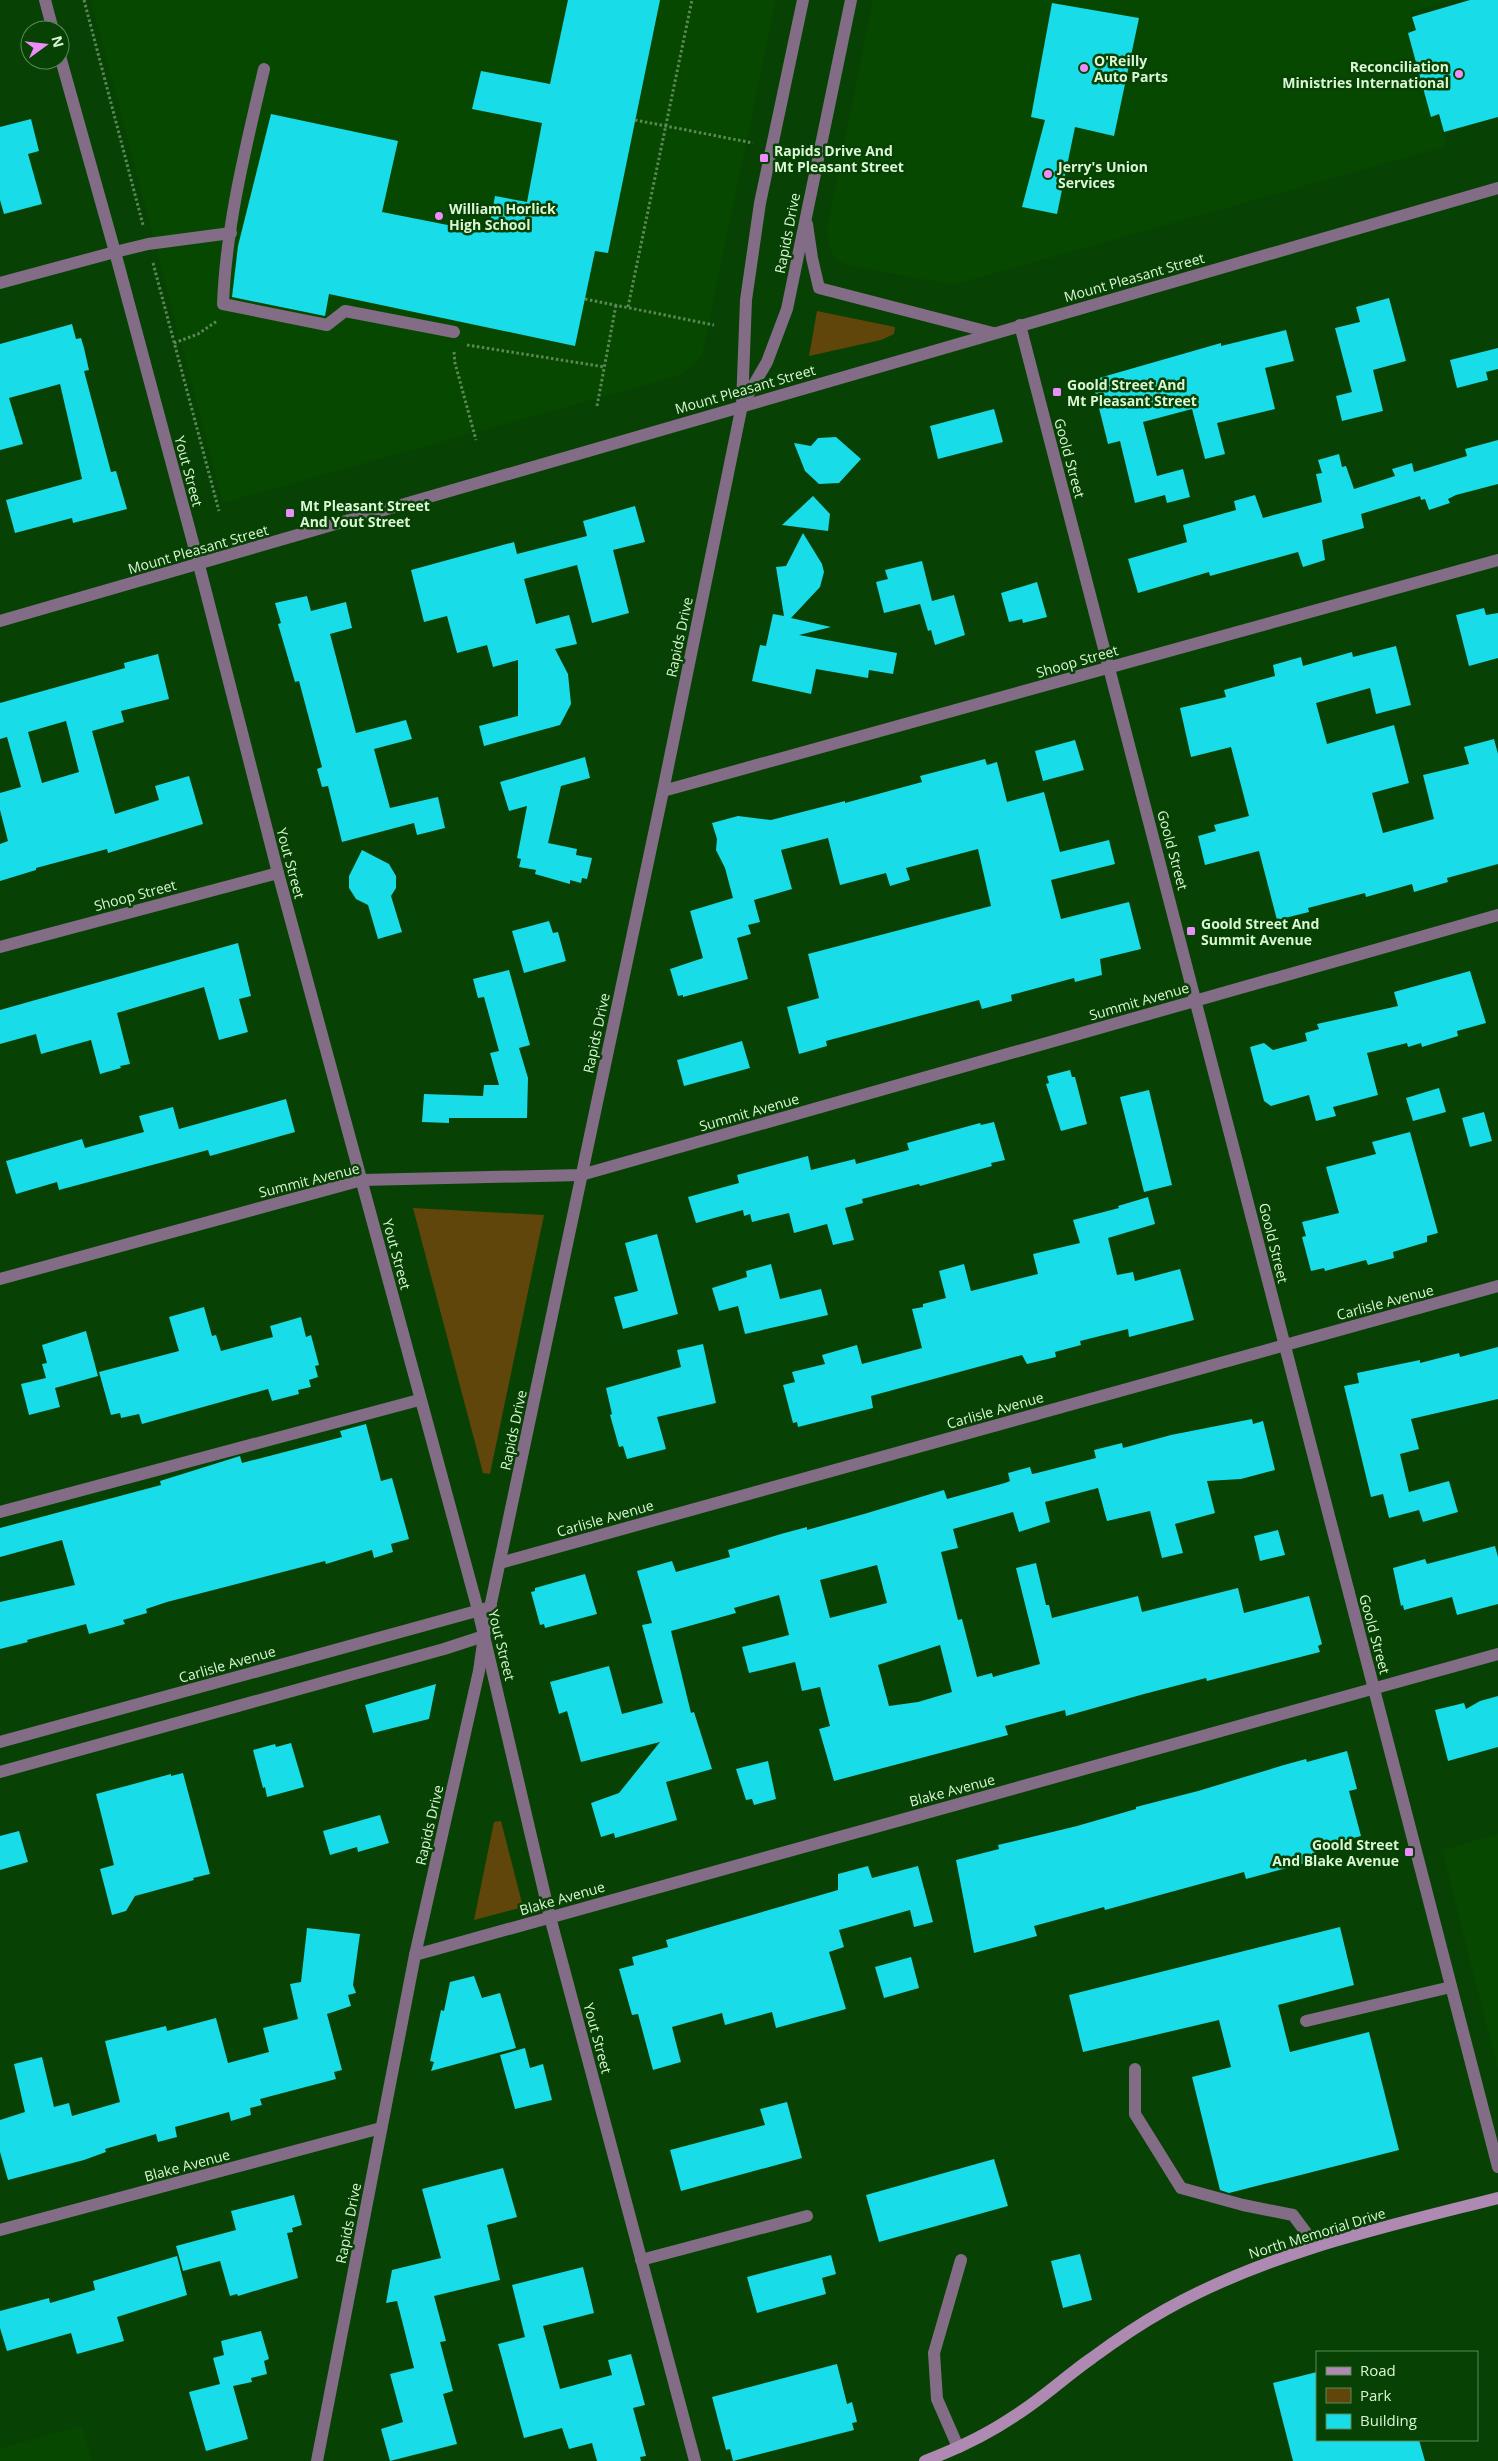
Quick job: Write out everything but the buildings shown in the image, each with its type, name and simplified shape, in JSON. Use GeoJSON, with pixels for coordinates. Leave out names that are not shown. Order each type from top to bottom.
{"type":"FeatureCollection","features":[{"type":"Feature","properties":{"kind":"main road","name":"North Memorial Drive"},"geometry":{"type":"LineString","coordinates":[[925,2461],[958,2447],[1016,2415],[1092,2357],[1164,2311],[1222,2281],[1282,2257],[1316,2246],[1498,2198]]}},
{"type":"Feature","properties":{"kind":"street"},"geometry":{"type":"LineString","coordinates":[[45,0],[50,20]]}},
{"type":"Feature","properties":{"kind":"street","name":"Rapids Drive"},"geometry":{"type":"LineString","coordinates":[[317,2461],[414,1955],[479,1671],[484,1636],[663,791],[742,405],[746,300],[760,203],[803,0]]}},
{"type":"Feature","properties":{"kind":"street","name":"Rapids Drive"},"geometry":{"type":"LineString","coordinates":[[742,405],[767,362],[787,309],[851,0]]}},
{"type":"Feature","properties":{"kind":"street"},"geometry":{"type":"LineString","coordinates":[[264,68],[242,168],[224,275],[223,304],[327,325],[345,311],[454,338]]}},
{"type":"Feature","properties":{"kind":"street","name":"Yout Street"},"geometry":{"type":"LineString","coordinates":[[64,70],[199,565],[278,873],[362,1180],[419,1400],[478,1610],[550,1917],[695,2461]]}},
{"type":"Feature","properties":{"kind":"street","name":"Mount Pleasant Street"},"geometry":{"type":"LineString","coordinates":[[0,621],[1498,188]]}},
{"type":"Feature","properties":{"kind":"street"},"geometry":{"type":"LineString","coordinates":[[806,213],[812,258],[819,288],[993,333]]}},
{"type":"Feature","properties":{"kind":"street"},"geometry":{"type":"LineString","coordinates":[[0,283],[148,244],[231,233]]}},
{"type":"Feature","properties":{"kind":"street","name":"Goold Street"},"geometry":{"type":"LineString","coordinates":[[1020,326],[1498,2167]]}},
{"type":"Feature","properties":{"kind":"street","name":"Shoop Street"},"geometry":{"type":"LineString","coordinates":[[663,791],[1498,560]]}},
{"type":"Feature","properties":{"kind":"street","name":"Shoop Street"},"geometry":{"type":"LineString","coordinates":[[0,947],[278,873]]}},
{"type":"Feature","properties":{"kind":"street","name":"Summit Avenue"},"geometry":{"type":"LineString","coordinates":[[0,1279],[362,1180],[581,1175],[1498,915]]}},
{"type":"Feature","properties":{"kind":"street","name":"Carlisle Avenue"},"geometry":{"type":"LineString","coordinates":[[500,1563],[1498,1286]]}},
{"type":"Feature","properties":{"kind":"street"},"geometry":{"type":"LineString","coordinates":[[0,1512],[419,1400]]}},
{"type":"Feature","properties":{"kind":"street","name":"Carlisle Avenue"},"geometry":{"type":"LineString","coordinates":[[0,1742],[491,1607]]}},
{"type":"Feature","properties":{"kind":"street"},"geometry":{"type":"LineString","coordinates":[[0,1772],[444,1650],[484,1636]]}},
{"type":"Feature","properties":{"kind":"street","name":"Blake Avenue"},"geometry":{"type":"LineString","coordinates":[[414,1955],[1498,1654]]}},
{"type":"Feature","properties":{"kind":"street"},"geometry":{"type":"LineString","coordinates":[[1306,2021],[1451,1987]]}},
{"type":"Feature","properties":{"kind":"street"},"geometry":{"type":"LineString","coordinates":[[1135,2070],[1135,2114],[1181,2188],[1243,2205],[1293,2215],[1316,2246]]}},
{"type":"Feature","properties":{"kind":"street","name":"Blake Avenue"},"geometry":{"type":"LineString","coordinates":[[0,2230],[381,2128]]}},
{"type":"Feature","properties":{"kind":"street"},"geometry":{"type":"LineString","coordinates":[[641,2260],[807,2216]]}},
{"type":"Feature","properties":{"kind":"street"},"geometry":{"type":"LineString","coordinates":[[958,2447],[937,2399],[934,2353],[961,2260]]}},
{"type":"Feature","properties":{"kind":"path"},"geometry":{"type":"LineString","coordinates":[[628,307],[692,0]]}},
{"type":"Feature","properties":{"kind":"path"},"geometry":{"type":"LineString","coordinates":[[635,120],[753,143]]}},
{"type":"Feature","properties":{"kind":"path"},"geometry":{"type":"LineString","coordinates":[[585,299],[714,325]]}},
{"type":"Feature","properties":{"kind":"path"},"geometry":{"type":"LineString","coordinates":[[174,343],[198,334],[216,322],[223,304]]}},
{"type":"Feature","properties":{"kind":"path"},"geometry":{"type":"LineString","coordinates":[[597,406],[616,305]]}},
{"type":"Feature","properties":{"kind":"path"},"geometry":{"type":"LineString","coordinates":[[476,440],[455,363],[454,338],[605,367]]}},
{"type":"Feature","properties":{"kind":"shaded area","name":"William Horlick High School"},"geometry":{"type":"Polygon","coordinates":[[[91,0],[776,0],[702,356],[681,375],[223,503],[91,0]]]}},
{"type":"Feature","properties":{"kind":"shaded area"},"geometry":{"type":"Polygon","coordinates":[[[873,0],[1455,0],[1410,12],[1447,146],[953,285],[847,265],[835,259],[829,246],[827,230],[873,0]]]}},
{"type":"Feature","properties":{"kind":"shaded area"},"geometry":{"type":"Polygon","coordinates":[[[1498,1834],[1498,2071],[1442,1850],[1498,1834]]]}},
{"type":"Feature","properties":{"kind":"shaded area"},"geometry":{"type":"Polygon","coordinates":[[[82,2426],[92,2461],[0,2461],[0,2448],[82,2426]]]}},
{"type":"Feature","properties":{"kind":"green space"},"geometry":{"type":"Polygon","coordinates":[[[817,311],[895,327],[894,334],[881,340],[809,356],[817,311]]]}},
{"type":"Feature","properties":{"kind":"green space"},"geometry":{"type":"Polygon","coordinates":[[[413,1208],[544,1215],[490,1474],[483,1473],[413,1208]]]}},
{"type":"Feature","properties":{"kind":"green space"},"geometry":{"type":"Polygon","coordinates":[[[501,1821],[523,1907],[474,1920],[494,1822],[501,1821]]]}},
{"type":"Feature","properties":{"kind":"place","name":"O'Reilly Auto Parts"},"geometry":{"type":"Point","coordinates":[1084,68]}},
{"type":"Feature","properties":{"kind":"place","name":"Reconciliation Ministries International"},"geometry":{"type":"Point","coordinates":[1459,74]}},
{"type":"Feature","properties":{"kind":"place","name":"Rapids Drive And Mt Pleasant Street"},"geometry":{"type":"Point","coordinates":[764,158]}},
{"type":"Feature","properties":{"kind":"place","name":"Jerry's Union Services"},"geometry":{"type":"Point","coordinates":[1048,174]}},
{"type":"Feature","properties":{"kind":"place","name":"William Horlick High School"},"geometry":{"type":"Point","coordinates":[439,216]}},
{"type":"Feature","properties":{"kind":"place","name":"Goold Street And Mt Pleasant Street"},"geometry":{"type":"Point","coordinates":[1057,392]}},
{"type":"Feature","properties":{"kind":"place","name":"Mt Pleasant Street And Yout Street"},"geometry":{"type":"Point","coordinates":[290,513]}},
{"type":"Feature","properties":{"kind":"place","name":"Goold Street And Summit Avenue"},"geometry":{"type":"Point","coordinates":[1191,931]}},
{"type":"Feature","properties":{"kind":"place","name":"Goold Street And Blake Avenue"},"geometry":{"type":"Point","coordinates":[1409,1852]}}]}
